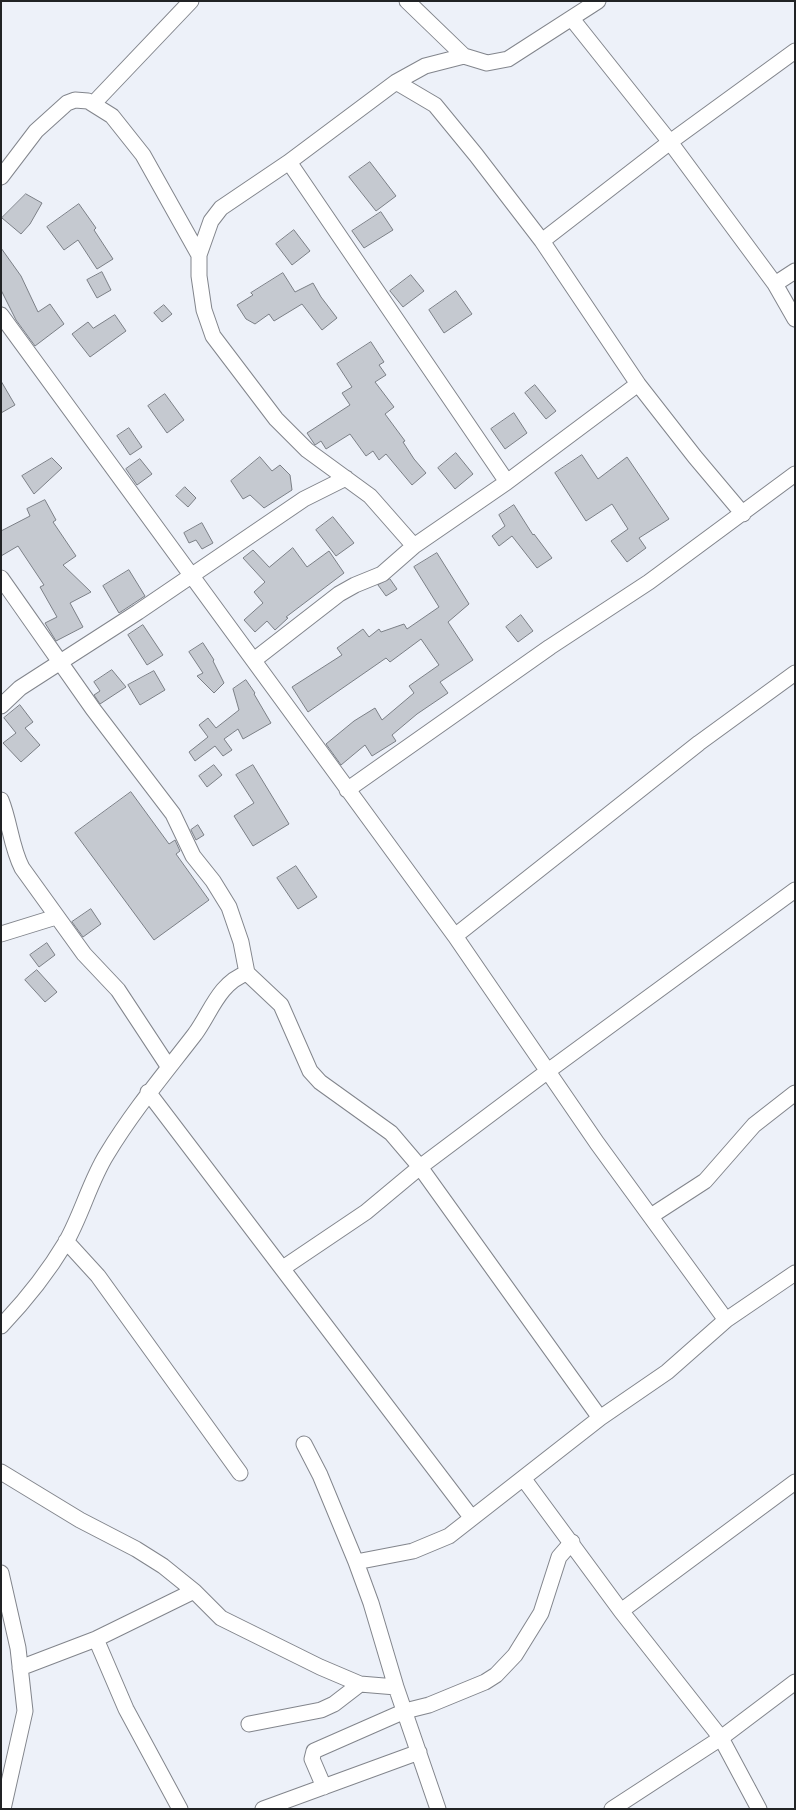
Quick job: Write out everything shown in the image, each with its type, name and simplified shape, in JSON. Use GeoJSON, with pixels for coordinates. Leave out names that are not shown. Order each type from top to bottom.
{"type":"FeatureCollection","features":[{"type":"Feature","properties":{"kind":"street"},"geometry":{"type":"LineString","coordinates":[[93,104],[192,1]]}},
{"type":"Feature","properties":{"kind":"street"},"geometry":{"type":"LineString","coordinates":[[407,1],[464,56]]}},
{"type":"Feature","properties":{"kind":"street"},"geometry":{"type":"LineString","coordinates":[[414,546],[370,496],[307,450],[276,418],[213,336],[204,310],[199,276],[199,255],[211,221],[221,208],[289,162],[396,82],[424,66],[464,56],[487,62],[508,59],[598,1]]}},
{"type":"Feature","properties":{"kind":"street"},"geometry":{"type":"LineString","coordinates":[[572,19],[670,142],[775,284],[795,319]]}},
{"type":"Feature","properties":{"kind":"street"},"geometry":{"type":"LineString","coordinates":[[542,241],[670,142],[795,51]]}},
{"type":"Feature","properties":{"kind":"street"},"geometry":{"type":"LineString","coordinates":[[396,82],[426,99],[443,114],[542,241],[638,384],[695,457],[743,514]]}},
{"type":"Feature","properties":{"kind":"street"},"geometry":{"type":"LineString","coordinates":[[1,177],[36,131],[67,103],[75,100],[88,101],[112,116],[143,155],[199,255]]}},
{"type":"Feature","properties":{"kind":"street"},"geometry":{"type":"LineString","coordinates":[[289,162],[507,482]]}},
{"type":"Feature","properties":{"kind":"street"},"geometry":{"type":"LineString","coordinates":[[775,284],[795,271]]}},
{"type":"Feature","properties":{"kind":"street"},"geometry":{"type":"LineString","coordinates":[[1,315],[190,576],[254,660],[347,790],[455,936],[597,1143],[726,1320]]}},
{"type":"Feature","properties":{"kind":"street"},"geometry":{"type":"LineString","coordinates":[[254,660],[339,594],[355,585],[382,574],[414,546],[507,482],[638,384]]}},
{"type":"Feature","properties":{"kind":"street"},"geometry":{"type":"LineString","coordinates":[[347,790],[550,646],[649,582],[743,514],[795,474]]}},
{"type":"Feature","properties":{"kind":"street"},"geometry":{"type":"LineString","coordinates":[[1,706],[20,688],[60,663],[304,499],[346,478]]}},
{"type":"Feature","properties":{"kind":"street"},"geometry":{"type":"LineString","coordinates":[[1,578],[60,663],[173,814],[193,856],[212,881],[228,907],[241,942],[247,973],[280,1006],[310,1071],[320,1082],[391,1133],[420,1167],[600,1418]]}},
{"type":"Feature","properties":{"kind":"street"},"geometry":{"type":"LineString","coordinates":[[455,936],[699,743],[795,673]]}},
{"type":"Feature","properties":{"kind":"street"},"geometry":{"type":"LineString","coordinates":[[1,800],[7,813],[18,860],[56,917],[84,954],[118,990],[168,1066]]}},
{"type":"Feature","properties":{"kind":"street"},"geometry":{"type":"LineString","coordinates":[[283,1268],[366,1212],[420,1167],[795,890]]}},
{"type":"Feature","properties":{"kind":"street"},"geometry":{"type":"LineString","coordinates":[[1,934],[56,917]]}},
{"type":"Feature","properties":{"kind":"street"},"geometry":{"type":"LineString","coordinates":[[1,1326],[26,1300],[66,1241],[106,1155],[148,1092],[196,1032],[211,1006],[227,985],[239,976],[247,973]]}},
{"type":"Feature","properties":{"kind":"street"},"geometry":{"type":"LineString","coordinates":[[148,1092],[471,1517]]}},
{"type":"Feature","properties":{"kind":"street"},"geometry":{"type":"LineString","coordinates":[[651,1216],[705,1181],[754,1125],[795,1093]]}},
{"type":"Feature","properties":{"kind":"street"},"geometry":{"type":"LineString","coordinates":[[66,1241],[98,1276],[240,1474]]}},
{"type":"Feature","properties":{"kind":"street"},"geometry":{"type":"LineString","coordinates":[[356,1562],[413,1551],[449,1536],[471,1517],[600,1418],[667,1372],[726,1320],[795,1273]]}},
{"type":"Feature","properties":{"kind":"street"},"geometry":{"type":"LineString","coordinates":[[304,1444],[320,1475],[356,1562],[371,1603],[396,1687],[438,1809]]}},
{"type":"Feature","properties":{"kind":"street"},"geometry":{"type":"LineString","coordinates":[[1,1472],[80,1520],[136,1549],[163,1566],[194,1591],[221,1618],[320,1667],[360,1684],[396,1687]]}},
{"type":"Feature","properties":{"kind":"street"},"geometry":{"type":"LineString","coordinates":[[523,1478],[572,1542],[621,1611],[721,1738],[759,1809]]}},
{"type":"Feature","properties":{"kind":"street"},"geometry":{"type":"LineString","coordinates":[[621,1611],[795,1482]]}},
{"type":"Feature","properties":{"kind":"street"},"geometry":{"type":"LineString","coordinates":[[324,1787],[312,1759],[314,1751],[405,1711],[430,1705],[485,1682],[496,1675],[515,1655],[542,1613],[559,1557],[572,1542]]}},
{"type":"Feature","properties":{"kind":"street"},"geometry":{"type":"LineString","coordinates":[[1,1573],[3,1594],[20,1668],[25,1711],[3,1809]]}},
{"type":"Feature","properties":{"kind":"street"},"geometry":{"type":"LineString","coordinates":[[20,1668],[96,1639],[194,1591]]}},
{"type":"Feature","properties":{"kind":"street"},"geometry":{"type":"LineString","coordinates":[[96,1639],[126,1709],[180,1809]]}},
{"type":"Feature","properties":{"kind":"street"},"geometry":{"type":"LineString","coordinates":[[612,1809],[721,1738],[795,1682]]}},
{"type":"Feature","properties":{"kind":"street"},"geometry":{"type":"LineString","coordinates":[[249,1724],[321,1710],[334,1704],[360,1684]]}},
{"type":"Feature","properties":{"kind":"street"},"geometry":{"type":"LineString","coordinates":[[263,1809],[419,1752]]}},
{"type":"Feature","properties":{"kind":"building"},"geometry":{"type":"Polygon","coordinates":[[[370,162],[396,196],[376,211],[349,177],[370,162]]]}},
{"type":"Feature","properties":{"kind":"building"},"geometry":{"type":"Polygon","coordinates":[[[26,194],[42,203],[30,224],[21,234],[2,218],[26,194]]]}},
{"type":"Feature","properties":{"kind":"building"},"geometry":{"type":"Polygon","coordinates":[[[79,204],[96,228],[94,230],[113,259],[97,269],[78,240],[64,250],[47,227],[79,204]]]}},
{"type":"Feature","properties":{"kind":"building"},"geometry":{"type":"Polygon","coordinates":[[[381,212],[393,230],[364,248],[352,231],[381,212]]]}},
{"type":"Feature","properties":{"kind":"building"},"geometry":{"type":"Polygon","coordinates":[[[294,230],[310,251],[292,265],[276,244],[294,230]]]}},
{"type":"Feature","properties":{"kind":"building"},"geometry":{"type":"Polygon","coordinates":[[[1,248],[21,276],[38,312],[50,304],[64,324],[35,346],[16,320],[1,290],[1,248]]]}},
{"type":"Feature","properties":{"kind":"building"},"geometry":{"type":"Polygon","coordinates":[[[102,272],[111,290],[97,298],[87,280],[102,272]]]}},
{"type":"Feature","properties":{"kind":"building"},"geometry":{"type":"Polygon","coordinates":[[[283,273],[295,292],[313,283],[321,297],[337,318],[322,330],[302,304],[274,321],[269,314],[255,324],[246,319],[237,305],[253,295],[251,293],[283,273]]]}},
{"type":"Feature","properties":{"kind":"building"},"geometry":{"type":"Polygon","coordinates":[[[411,275],[424,291],[403,307],[390,291],[411,275]]]}},
{"type":"Feature","properties":{"kind":"building"},"geometry":{"type":"Polygon","coordinates":[[[456,291],[472,314],[444,333],[429,310],[456,291]]]}},
{"type":"Feature","properties":{"kind":"building"},"geometry":{"type":"Polygon","coordinates":[[[164,305],[172,314],[162,322],[154,313],[164,305]]]}},
{"type":"Feature","properties":{"kind":"building"},"geometry":{"type":"Polygon","coordinates":[[[115,315],[126,331],[90,357],[72,334],[88,322],[93,328],[115,315]]]}},
{"type":"Feature","properties":{"kind":"building"},"geometry":{"type":"Polygon","coordinates":[[[371,342],[384,362],[379,365],[386,375],[375,382],[394,407],[385,414],[405,441],[403,442],[414,459],[426,473],[412,485],[386,454],[379,460],[373,451],[366,456],[350,434],[326,449],[321,441],[315,445],[307,433],[350,405],[342,393],[352,387],[337,364],[371,342]]]}},
{"type":"Feature","properties":{"kind":"building"},"geometry":{"type":"Polygon","coordinates":[[[1,381],[15,405],[1,413],[1,381]]]}},
{"type":"Feature","properties":{"kind":"building"},"geometry":{"type":"Polygon","coordinates":[[[535,385],[556,411],[546,419],[525,393],[535,385]]]}},
{"type":"Feature","properties":{"kind":"building"},"geometry":{"type":"Polygon","coordinates":[[[165,394],[184,420],[167,433],[148,406],[165,394]]]}},
{"type":"Feature","properties":{"kind":"building"},"geometry":{"type":"Polygon","coordinates":[[[514,413],[527,433],[505,449],[491,429],[514,413]]]}},
{"type":"Feature","properties":{"kind":"building"},"geometry":{"type":"Polygon","coordinates":[[[129,428],[142,447],[130,455],[117,436],[129,428]]]}},
{"type":"Feature","properties":{"kind":"building"},"geometry":{"type":"Polygon","coordinates":[[[456,453],[473,474],[455,489],[438,468],[456,453]]]}},
{"type":"Feature","properties":{"kind":"building"},"geometry":{"type":"Polygon","coordinates":[[[582,455],[598,479],[627,457],[669,519],[639,538],[646,548],[627,562],[611,541],[628,529],[612,504],[586,521],[555,473],[582,455]]]}},
{"type":"Feature","properties":{"kind":"building"},"geometry":{"type":"Polygon","coordinates":[[[260,457],[272,471],[280,465],[290,475],[292,490],[264,508],[250,495],[243,499],[231,481],[260,457]]]}},
{"type":"Feature","properties":{"kind":"building"},"geometry":{"type":"Polygon","coordinates":[[[52,458],[62,468],[34,494],[22,476],[52,458]]]}},
{"type":"Feature","properties":{"kind":"building"},"geometry":{"type":"Polygon","coordinates":[[[140,459],[152,474],[137,485],[126,469],[140,459]]]}},
{"type":"Feature","properties":{"kind":"building"},"geometry":{"type":"Polygon","coordinates":[[[185,487],[196,498],[188,507],[176,496],[185,487]]]}},
{"type":"Feature","properties":{"kind":"building"},"geometry":{"type":"Polygon","coordinates":[[[45,500],[56,520],[53,522],[76,556],[63,565],[91,592],[70,603],[83,627],[56,641],[45,623],[57,617],[40,587],[44,585],[18,546],[1,556],[1,531],[30,516],[27,509],[45,500]]]}},
{"type":"Feature","properties":{"kind":"building"},"geometry":{"type":"Polygon","coordinates":[[[514,505],[533,535],[534,534],[552,558],[537,568],[512,536],[499,546],[492,536],[505,526],[499,515],[514,505]]]}},
{"type":"Feature","properties":{"kind":"building"},"geometry":{"type":"Polygon","coordinates":[[[333,517],[354,543],[336,556],[316,530],[333,517]]]}},
{"type":"Feature","properties":{"kind":"building"},"geometry":{"type":"Polygon","coordinates":[[[202,523],[213,543],[202,549],[196,540],[189,543],[184,533],[202,523]]]}},
{"type":"Feature","properties":{"kind":"building"},"geometry":{"type":"Polygon","coordinates":[[[293,548],[307,567],[329,551],[344,573],[286,617],[288,618],[275,630],[267,621],[255,632],[244,620],[263,603],[254,592],[265,582],[243,558],[253,550],[269,567],[293,548]]]}},
{"type":"Feature","properties":{"kind":"building"},"geometry":{"type":"Polygon","coordinates":[[[437,553],[469,604],[448,622],[473,660],[440,682],[448,693],[417,714],[392,735],[396,741],[372,756],[365,745],[341,765],[326,744],[354,721],[375,708],[382,720],[414,693],[409,686],[439,665],[421,639],[390,662],[386,658],[308,712],[292,687],[342,655],[337,648],[363,629],[369,637],[379,629],[381,632],[404,624],[407,629],[439,607],[414,567],[437,553]]]}},
{"type":"Feature","properties":{"kind":"building"},"geometry":{"type":"Polygon","coordinates":[[[129,570],[145,596],[119,613],[103,586],[129,570]]]}},
{"type":"Feature","properties":{"kind":"building"},"geometry":{"type":"Polygon","coordinates":[[[390,579],[397,589],[386,596],[378,585],[390,579]]]}},
{"type":"Feature","properties":{"kind":"building"},"geometry":{"type":"Polygon","coordinates":[[[521,615],[533,631],[518,642],[506,627],[521,615]]]}},
{"type":"Feature","properties":{"kind":"building"},"geometry":{"type":"Polygon","coordinates":[[[143,625],[163,655],[147,665],[128,635],[143,625]]]}},
{"type":"Feature","properties":{"kind":"building"},"geometry":{"type":"Polygon","coordinates":[[[203,643],[214,660],[213,661],[224,683],[214,693],[197,676],[203,673],[189,652],[203,643]]]}},
{"type":"Feature","properties":{"kind":"building"},"geometry":{"type":"Polygon","coordinates":[[[112,670],[126,687],[100,704],[94,695],[100,691],[94,682],[112,670]]]}},
{"type":"Feature","properties":{"kind":"building"},"geometry":{"type":"Polygon","coordinates":[[[154,671],[165,690],[140,705],[128,685],[154,671]]]}},
{"type":"Feature","properties":{"kind":"building"},"geometry":{"type":"Polygon","coordinates":[[[246,680],[255,693],[254,694],[271,723],[243,739],[238,729],[224,739],[232,750],[223,756],[215,746],[195,761],[189,752],[208,737],[199,725],[208,718],[216,728],[239,710],[233,689],[246,680]]]}},
{"type":"Feature","properties":{"kind":"building"},"geometry":{"type":"Polygon","coordinates":[[[20,705],[33,722],[25,728],[40,745],[21,762],[3,743],[16,733],[4,718],[20,705]]]}},
{"type":"Feature","properties":{"kind":"building"},"geometry":{"type":"Polygon","coordinates":[[[214,765],[222,775],[207,787],[199,776],[214,765]]]}},
{"type":"Feature","properties":{"kind":"building"},"geometry":{"type":"Polygon","coordinates":[[[253,765],[289,824],[253,846],[234,816],[254,803],[236,775],[253,765]]]}},
{"type":"Feature","properties":{"kind":"building"},"geometry":{"type":"Polygon","coordinates":[[[131,792],[169,844],[175,840],[180,851],[176,854],[209,900],[154,940],[75,833],[131,792]]]}},
{"type":"Feature","properties":{"kind":"building"},"geometry":{"type":"Polygon","coordinates":[[[198,825],[204,835],[196,840],[191,830],[198,825]]]}},
{"type":"Feature","properties":{"kind":"building"},"geometry":{"type":"Polygon","coordinates":[[[296,866],[317,897],[298,909],[277,878],[296,866]]]}},
{"type":"Feature","properties":{"kind":"building"},"geometry":{"type":"Polygon","coordinates":[[[91,909],[101,924],[83,937],[72,922],[91,909]]]}},
{"type":"Feature","properties":{"kind":"building"},"geometry":{"type":"Polygon","coordinates":[[[47,943],[55,955],[39,967],[30,955],[47,943]]]}},
{"type":"Feature","properties":{"kind":"building"},"geometry":{"type":"Polygon","coordinates":[[[37,970],[57,992],[45,1002],[25,980],[37,970]]]}}]}
